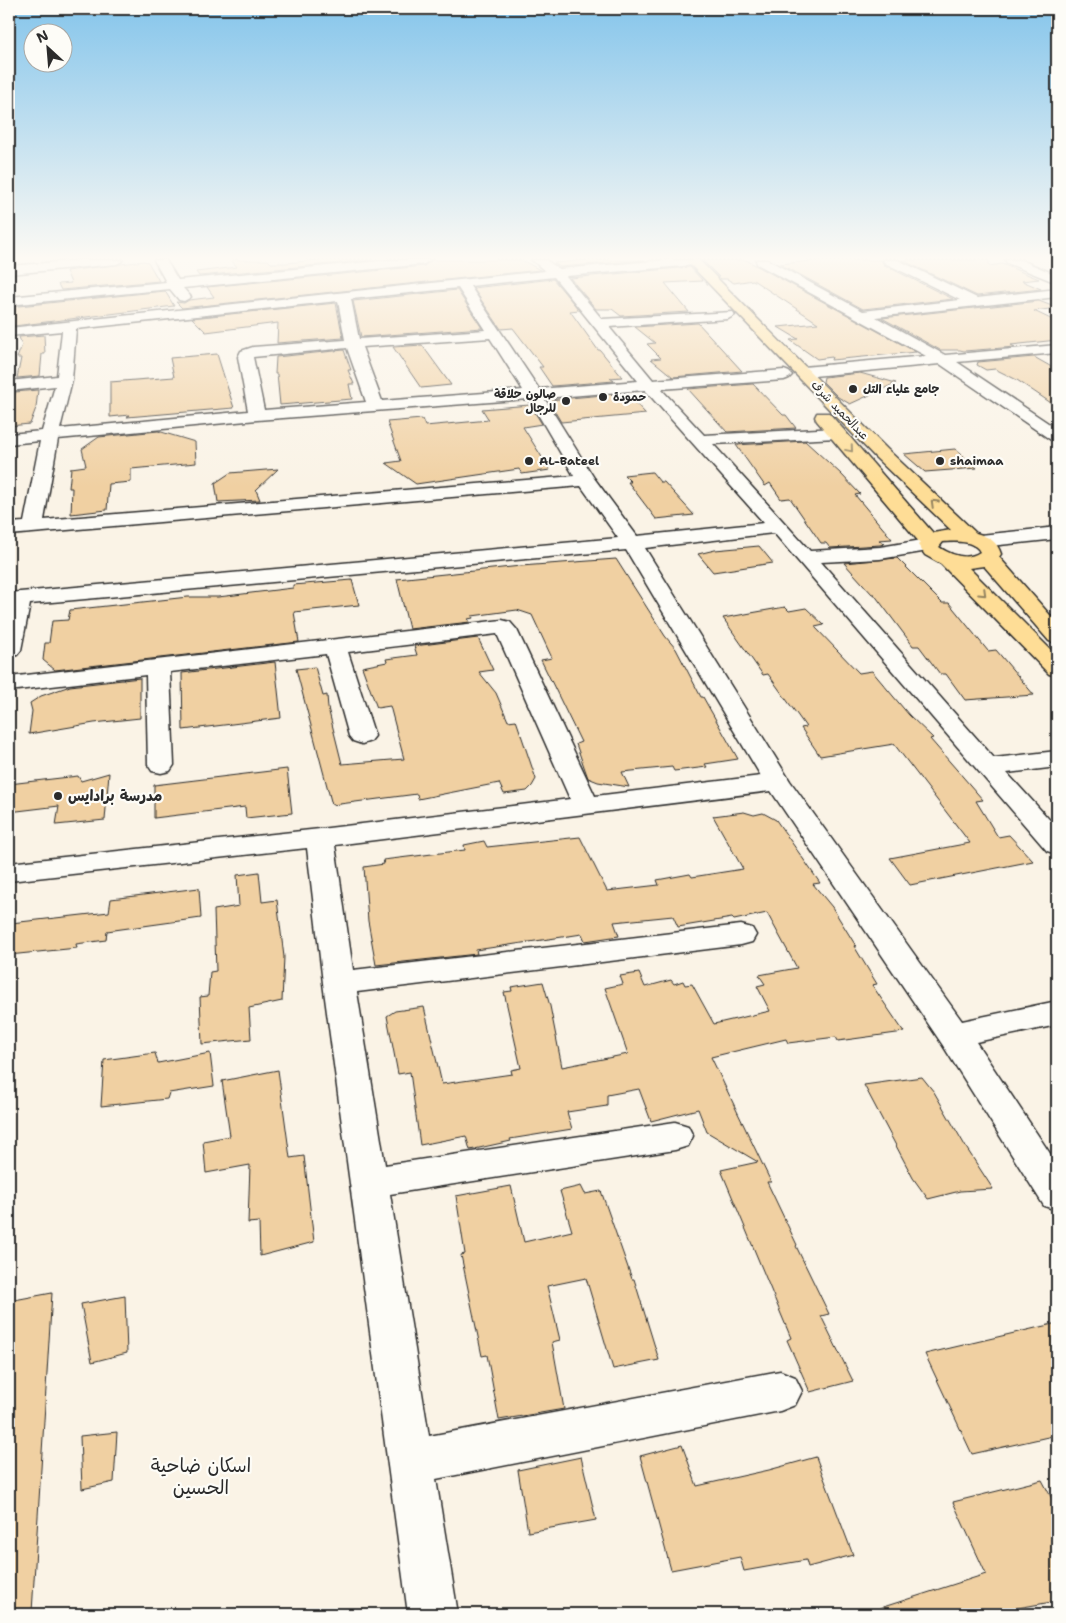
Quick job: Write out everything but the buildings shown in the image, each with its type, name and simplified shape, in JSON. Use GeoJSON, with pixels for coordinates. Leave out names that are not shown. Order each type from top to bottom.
{"type":"FeatureCollection","features":[{"type":"Feature","properties":{"kind":"main road","name":"عبدالحميد شرف"},"geometry":{"type":"LineString","coordinates":[[748,336],[837,433],[935,550],[998,608],[1057,669]]}},
{"type":"Feature","properties":{"kind":"main road","name":"عبدالحميد شرف"},"geometry":{"type":"LineString","coordinates":[[764,336],[803,372],[888,459],[982,546],[1027,604],[1057,636]]}},
{"type":"Feature","properties":{"kind":"main road"},"geometry":{"type":"LineString","coordinates":[[945,536],[982,546],[975,561],[935,550],[945,536]]}},
{"type":"Feature","properties":{"kind":"street"},"geometry":{"type":"LineString","coordinates":[[33,527],[50,434],[64,380],[68,336]]}},
{"type":"Feature","properties":{"kind":"street"},"geometry":{"type":"LineString","coordinates":[[351,336],[376,406]]}},
{"type":"Feature","properties":{"kind":"street"},"geometry":{"type":"LineString","coordinates":[[257,415],[246,354],[260,350],[460,336]]}},
{"type":"Feature","properties":{"kind":"street"},"geometry":{"type":"LineString","coordinates":[[497,336],[586,480],[632,543],[778,782],[954,1035],[1057,1195]]}},
{"type":"Feature","properties":{"kind":"street"},"geometry":{"type":"LineString","coordinates":[[609,336],[650,386],[779,527],[1057,845]]}},
{"type":"Feature","properties":{"kind":"street"},"geometry":{"type":"LineString","coordinates":[[899,336],[942,359],[1053,430]]}},
{"type":"Feature","properties":{"kind":"street"},"geometry":{"type":"LineString","coordinates":[[803,372],[1057,349]]}},
{"type":"Feature","properties":{"kind":"street"},"geometry":{"type":"LineString","coordinates":[[9,439],[257,415],[650,386],[784,374]]}},
{"type":"Feature","properties":{"kind":"street"},"geometry":{"type":"LineString","coordinates":[[9,386],[64,380]]}},
{"type":"Feature","properties":{"kind":"street"},"geometry":{"type":"LineString","coordinates":[[700,440],[837,433]]}},
{"type":"Feature","properties":{"kind":"street"},"geometry":{"type":"LineString","coordinates":[[9,529],[586,480]]}},
{"type":"Feature","properties":{"kind":"street"},"geometry":{"type":"LineString","coordinates":[[9,643],[14,599],[632,543],[779,527]]}},
{"type":"Feature","properties":{"kind":"street"},"geometry":{"type":"LineString","coordinates":[[982,546],[1057,533]]}},
{"type":"Feature","properties":{"kind":"street"},"geometry":{"type":"LineString","coordinates":[[982,546],[1057,542]]}},
{"type":"Feature","properties":{"kind":"street"},"geometry":{"type":"LineString","coordinates":[[804,557],[935,550]]}},
{"type":"Feature","properties":{"kind":"street"},"geometry":{"type":"LineString","coordinates":[[9,684],[495,627],[504,628],[586,805]]}},
{"type":"Feature","properties":{"kind":"street"},"geometry":{"type":"LineString","coordinates":[[335,647],[362,736]]}},
{"type":"Feature","properties":{"kind":"street"},"geometry":{"type":"LineString","coordinates":[[158,667],[161,764]]}},
{"type":"Feature","properties":{"kind":"street"},"geometry":{"type":"LineString","coordinates":[[987,767],[1057,759]]}},
{"type":"Feature","properties":{"kind":"street"},"geometry":{"type":"LineString","coordinates":[[9,872],[320,838],[778,782]]}},
{"type":"Feature","properties":{"kind":"street"},"geometry":{"type":"LineString","coordinates":[[320,838],[433,1614]]}},
{"type":"Feature","properties":{"kind":"street"},"geometry":{"type":"LineString","coordinates":[[340,983],[741,935]]}},
{"type":"Feature","properties":{"kind":"street"},"geometry":{"type":"LineString","coordinates":[[954,1035],[1057,1013]]}},
{"type":"Feature","properties":{"kind":"street"},"geometry":{"type":"LineString","coordinates":[[370,1182],[675,1136]]}},
{"type":"Feature","properties":{"kind":"street"},"geometry":{"type":"LineString","coordinates":[[412,1461],[780,1391]]}},
{"type":"Feature","properties":{"kind":"place","name":"جامع علياء التل"},"geometry":{"type":"Point","coordinates":[853,389]}},
{"type":"Feature","properties":{"kind":"place","name":"حمودة"},"geometry":{"type":"Point","coordinates":[603,397]}},
{"type":"Feature","properties":{"kind":"place","name":"صالون حلاقة للرجال"},"geometry":{"type":"Point","coordinates":[566,401]}},
{"type":"Feature","properties":{"kind":"place","name":"AL-Bateel"},"geometry":{"type":"Point","coordinates":[529,461]}},
{"type":"Feature","properties":{"kind":"place","name":"shaimaa"},"geometry":{"type":"Point","coordinates":[940,461]}},
{"type":"Feature","properties":{"kind":"place","name":"مدرسة برادايس"},"geometry":{"type":"Point","coordinates":[58,796]}},
{"type":"Feature","properties":{"kind":"district","name":"اسكان ضاحية الحسين"},"geometry":{"type":"Point","coordinates":[201,1476]}}]}
